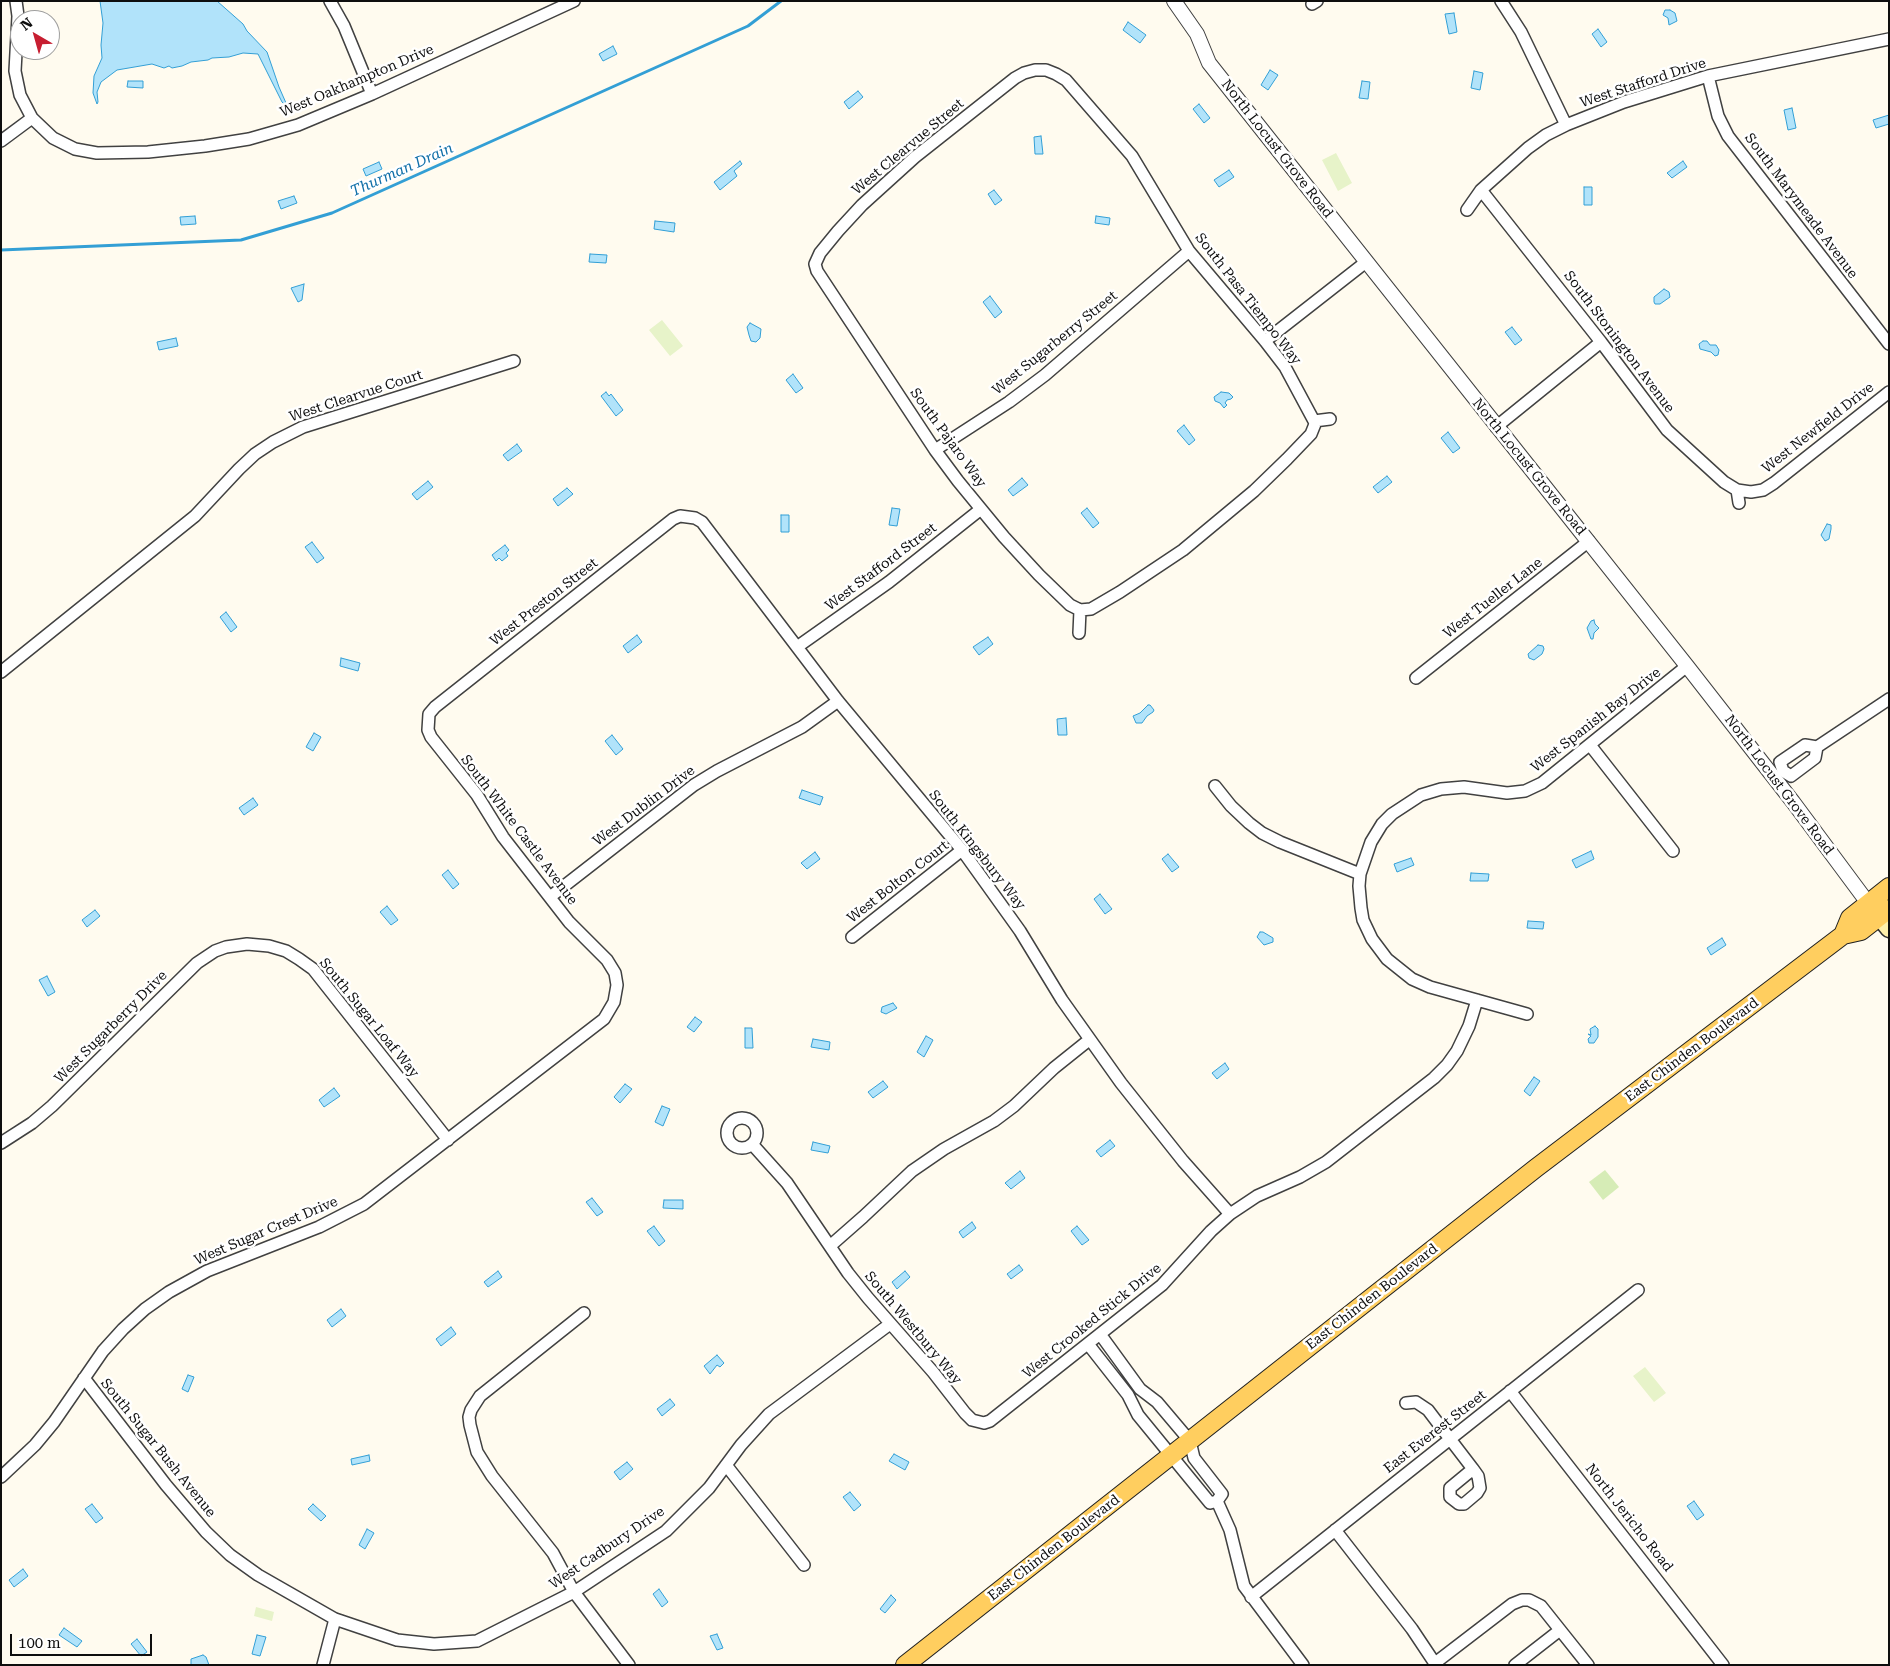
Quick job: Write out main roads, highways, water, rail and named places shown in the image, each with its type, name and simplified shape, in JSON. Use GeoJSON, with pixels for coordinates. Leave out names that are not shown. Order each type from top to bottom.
{"type":"FeatureCollection","features":[{"type":"Feature","properties":{"kind":"main road","name":"East Chinden Boulevard"},"geometry":{"type":"LineString","coordinates":[[905,1665],[1513,1186],[1843,935],[1861,931],[1881,914],[1889,888]]}},
{"type":"Feature","properties":{"kind":"water"},"geometry":{"type":"Polygon","coordinates":[[[100,1],[217,1],[243,24],[247,31],[267,52],[286,103],[285,105],[258,54],[243,53],[229,57],[191,62],[172,68],[169,66],[164,68],[152,64],[117,70],[101,82],[97,92],[97,104],[93,93],[94,76],[102,58],[103,23],[100,1]]]}},
{"type":"Feature","properties":{"kind":"water"},"geometry":{"type":"Polygon","coordinates":[[[1665,10],[1675,13],[1677,21],[1669,25],[1668,18],[1663,15],[1665,10]]]}},
{"type":"Feature","properties":{"kind":"water"},"geometry":{"type":"Polygon","coordinates":[[[1454,13],[1457,32],[1449,34],[1445,14],[1454,13]]]}},
{"type":"Feature","properties":{"kind":"water"},"geometry":{"type":"Polygon","coordinates":[[[1128,22],[1146,35],[1140,43],[1123,30],[1128,22]]]}},
{"type":"Feature","properties":{"kind":"water"},"geometry":{"type":"Polygon","coordinates":[[[1598,29],[1607,42],[1601,47],[1592,34],[1598,29]]]}},
{"type":"Feature","properties":{"kind":"water"},"geometry":{"type":"Polygon","coordinates":[[[613,46],[617,54],[603,61],[599,54],[613,46]]]}},
{"type":"Feature","properties":{"kind":"water"},"geometry":{"type":"Polygon","coordinates":[[[1270,70],[1278,75],[1268,90],[1261,85],[1270,70]]]}},
{"type":"Feature","properties":{"kind":"water"},"geometry":{"type":"Polygon","coordinates":[[[1474,71],[1483,73],[1480,90],[1471,88],[1474,71]]]}},
{"type":"Feature","properties":{"kind":"water"},"geometry":{"type":"Polygon","coordinates":[[[128,81],[143,81],[143,88],[127,87],[128,81]]]}},
{"type":"Feature","properties":{"kind":"water"},"geometry":{"type":"Polygon","coordinates":[[[1362,81],[1370,82],[1368,99],[1359,98],[1362,81]]]}},
{"type":"Feature","properties":{"kind":"water"},"geometry":{"type":"Polygon","coordinates":[[[858,91],[863,97],[849,109],[844,102],[858,91]]]}},
{"type":"Feature","properties":{"kind":"water"},"geometry":{"type":"Polygon","coordinates":[[[1199,104],[1210,118],[1204,123],[1193,109],[1199,104]]]}},
{"type":"Feature","properties":{"kind":"water"},"geometry":{"type":"Polygon","coordinates":[[[1792,108],[1796,128],[1788,130],[1784,110],[1792,108]]]}},
{"type":"Feature","properties":{"kind":"water"},"geometry":{"type":"Polygon","coordinates":[[[1889,115],[1889,124],[1876,128],[1873,120],[1889,115]]]}},
{"type":"Feature","properties":{"kind":"water"},"geometry":{"type":"Polygon","coordinates":[[[1041,136],[1043,154],[1035,154],[1034,137],[1041,136]]]}},
{"type":"Feature","properties":{"kind":"water"},"geometry":{"type":"Polygon","coordinates":[[[740,161],[742,164],[734,171],[737,176],[720,190],[714,182],[740,161]]]}},
{"type":"Feature","properties":{"kind":"water"},"geometry":{"type":"Polygon","coordinates":[[[1683,161],[1687,167],[1672,178],[1667,173],[1683,161]]]}},
{"type":"Feature","properties":{"kind":"water"},"geometry":{"type":"Polygon","coordinates":[[[379,162],[382,169],[366,176],[363,169],[379,162]]]}},
{"type":"Feature","properties":{"kind":"water"},"geometry":{"type":"Polygon","coordinates":[[[1229,170],[1234,177],[1219,187],[1214,180],[1229,170]]]}},
{"type":"Feature","properties":{"kind":"water"},"geometry":{"type":"Polygon","coordinates":[[[1584,187],[1592,187],[1592,205],[1584,205],[1584,187]]]}},
{"type":"Feature","properties":{"kind":"water"},"geometry":{"type":"Polygon","coordinates":[[[994,190],[1002,200],[995,205],[988,194],[994,190]]]}},
{"type":"Feature","properties":{"kind":"water"},"geometry":{"type":"Polygon","coordinates":[[[294,196],[297,203],[281,209],[278,201],[294,196]]]}},
{"type":"Feature","properties":{"kind":"water"},"geometry":{"type":"Polygon","coordinates":[[[195,216],[196,224],[181,225],[180,217],[195,216]]]}},
{"type":"Feature","properties":{"kind":"water"},"geometry":{"type":"Polygon","coordinates":[[[1096,216],[1110,218],[1109,225],[1095,223],[1096,216]]]}},
{"type":"Feature","properties":{"kind":"water"},"geometry":{"type":"Polygon","coordinates":[[[655,221],[675,223],[674,232],[654,229],[655,221]]]}},
{"type":"Feature","properties":{"kind":"water"},"geometry":{"type":"Polygon","coordinates":[[[590,254],[607,255],[606,263],[589,262],[590,254]]]}},
{"type":"Feature","properties":{"kind":"water"},"geometry":{"type":"Polygon","coordinates":[[[304,284],[302,300],[298,302],[291,288],[304,284]]]}},
{"type":"Feature","properties":{"kind":"water"},"geometry":{"type":"Polygon","coordinates":[[[1664,289],[1669,292],[1670,297],[1660,304],[1655,304],[1654,297],[1664,289]]]}},
{"type":"Feature","properties":{"kind":"water"},"geometry":{"type":"Polygon","coordinates":[[[990,296],[1002,312],[995,318],[983,302],[990,296]]]}},
{"type":"Feature","properties":{"kind":"water"},"geometry":{"type":"Polygon","coordinates":[[[750,323],[761,329],[760,338],[756,342],[751,341],[749,335],[747,327],[750,323]]]}},
{"type":"Feature","properties":{"kind":"water"},"geometry":{"type":"Polygon","coordinates":[[[1512,327],[1522,340],[1515,345],[1505,332],[1512,327]]]}},
{"type":"Feature","properties":{"kind":"water"},"geometry":{"type":"Polygon","coordinates":[[[176,338],[178,346],[159,350],[157,342],[176,338]]]}},
{"type":"Feature","properties":{"kind":"water"},"geometry":{"type":"Polygon","coordinates":[[[1707,341],[1710,345],[1716,345],[1719,350],[1718,355],[1715,356],[1711,352],[1700,349],[1699,344],[1707,341]]]}},
{"type":"Feature","properties":{"kind":"water"},"geometry":{"type":"Polygon","coordinates":[[[793,374],[803,388],[796,393],[786,380],[793,374]]]}},
{"type":"Feature","properties":{"kind":"water"},"geometry":{"type":"Polygon","coordinates":[[[606,392],[609,396],[611,394],[623,410],[616,416],[601,396],[606,392]]]}},
{"type":"Feature","properties":{"kind":"water"},"geometry":{"type":"Polygon","coordinates":[[[1221,392],[1229,393],[1233,397],[1227,400],[1225,403],[1227,405],[1224,408],[1215,401],[1214,397],[1221,392]]]}},
{"type":"Feature","properties":{"kind":"water"},"geometry":{"type":"Polygon","coordinates":[[[1184,425],[1195,440],[1189,445],[1177,431],[1184,425]]]}},
{"type":"Feature","properties":{"kind":"water"},"geometry":{"type":"Polygon","coordinates":[[[1448,432],[1460,448],[1453,453],[1441,438],[1448,432]]]}},
{"type":"Feature","properties":{"kind":"water"},"geometry":{"type":"Polygon","coordinates":[[[517,444],[522,451],[508,461],[503,455],[517,444]]]}},
{"type":"Feature","properties":{"kind":"water"},"geometry":{"type":"Polygon","coordinates":[[[1387,476],[1392,482],[1378,493],[1373,487],[1387,476]]]}},
{"type":"Feature","properties":{"kind":"water"},"geometry":{"type":"Polygon","coordinates":[[[1022,478],[1028,485],[1013,496],[1008,490],[1022,478]]]}},
{"type":"Feature","properties":{"kind":"water"},"geometry":{"type":"Polygon","coordinates":[[[428,481],[433,487],[417,500],[412,494],[428,481]]]}},
{"type":"Feature","properties":{"kind":"water"},"geometry":{"type":"Polygon","coordinates":[[[567,488],[573,494],[558,506],[553,499],[567,488]]]}},
{"type":"Feature","properties":{"kind":"water"},"geometry":{"type":"Polygon","coordinates":[[[892,508],[900,509],[897,526],[889,525],[892,508]]]}},
{"type":"Feature","properties":{"kind":"water"},"geometry":{"type":"Polygon","coordinates":[[[1087,508],[1099,523],[1093,528],[1081,513],[1087,508]]]}},
{"type":"Feature","properties":{"kind":"water"},"geometry":{"type":"Polygon","coordinates":[[[781,515],[789,515],[789,532],[781,532],[781,515]]]}},
{"type":"Feature","properties":{"kind":"water"},"geometry":{"type":"Polygon","coordinates":[[[1827,524],[1831,525],[1831,529],[1829,539],[1825,541],[1821,535],[1827,524]]]}},
{"type":"Feature","properties":{"kind":"water"},"geometry":{"type":"Polygon","coordinates":[[[312,542],[324,558],[317,563],[305,547],[312,542]]]}},
{"type":"Feature","properties":{"kind":"water"},"geometry":{"type":"Polygon","coordinates":[[[505,545],[509,550],[506,553],[508,556],[502,561],[499,558],[496,561],[492,555],[505,545]]]}},
{"type":"Feature","properties":{"kind":"water"},"geometry":{"type":"Polygon","coordinates":[[[226,612],[237,627],[231,632],[220,617],[226,612]]]}},
{"type":"Feature","properties":{"kind":"water"},"geometry":{"type":"Polygon","coordinates":[[[1594,620],[1599,628],[1594,633],[1593,639],[1591,639],[1587,628],[1591,621],[1594,620]]]}},
{"type":"Feature","properties":{"kind":"water"},"geometry":{"type":"Polygon","coordinates":[[[637,635],[642,642],[628,653],[623,646],[637,635]]]}},
{"type":"Feature","properties":{"kind":"water"},"geometry":{"type":"Polygon","coordinates":[[[988,637],[993,644],[979,655],[973,647],[988,637]]]}},
{"type":"Feature","properties":{"kind":"water"},"geometry":{"type":"Polygon","coordinates":[[[1538,645],[1543,646],[1542,654],[1534,660],[1529,658],[1528,654],[1538,645]]]}},
{"type":"Feature","properties":{"kind":"water"},"geometry":{"type":"Polygon","coordinates":[[[341,658],[360,663],[358,671],[340,666],[341,658]]]}},
{"type":"Feature","properties":{"kind":"water"},"geometry":{"type":"Polygon","coordinates":[[[1148,705],[1154,710],[1153,712],[1142,723],[1136,723],[1133,716],[1140,713],[1148,705]]]}},
{"type":"Feature","properties":{"kind":"water"},"geometry":{"type":"Polygon","coordinates":[[[1066,718],[1067,735],[1058,735],[1057,719],[1066,718]]]}},
{"type":"Feature","properties":{"kind":"water"},"geometry":{"type":"Polygon","coordinates":[[[314,733],[321,737],[313,751],[306,747],[314,733]]]}},
{"type":"Feature","properties":{"kind":"water"},"geometry":{"type":"Polygon","coordinates":[[[612,735],[623,749],[616,755],[605,741],[612,735]]]}},
{"type":"Feature","properties":{"kind":"water"},"geometry":{"type":"Polygon","coordinates":[[[802,790],[823,797],[820,805],[799,798],[802,790]]]}},
{"type":"Feature","properties":{"kind":"water"},"geometry":{"type":"Polygon","coordinates":[[[253,798],[258,805],[244,815],[239,808],[253,798]]]}},
{"type":"Feature","properties":{"kind":"water"},"geometry":{"type":"Polygon","coordinates":[[[1591,851],[1594,859],[1576,868],[1572,860],[1591,851]]]}},
{"type":"Feature","properties":{"kind":"water"},"geometry":{"type":"Polygon","coordinates":[[[815,852],[820,859],[807,869],[801,863],[815,852]]]}},
{"type":"Feature","properties":{"kind":"water"},"geometry":{"type":"Polygon","coordinates":[[[1168,854],[1179,867],[1172,872],[1162,859],[1168,854]]]}},
{"type":"Feature","properties":{"kind":"water"},"geometry":{"type":"Polygon","coordinates":[[[1411,858],[1414,865],[1397,872],[1394,864],[1411,858]]]}},
{"type":"Feature","properties":{"kind":"water"},"geometry":{"type":"Polygon","coordinates":[[[448,870],[459,884],[453,889],[442,875],[448,870]]]}},
{"type":"Feature","properties":{"kind":"water"},"geometry":{"type":"Polygon","coordinates":[[[1471,873],[1489,874],[1488,881],[1470,881],[1471,873]]]}},
{"type":"Feature","properties":{"kind":"water"},"geometry":{"type":"Polygon","coordinates":[[[1100,894],[1112,909],[1105,914],[1094,899],[1100,894]]]}},
{"type":"Feature","properties":{"kind":"water"},"geometry":{"type":"Polygon","coordinates":[[[387,906],[398,920],[391,925],[380,912],[387,906]]]}},
{"type":"Feature","properties":{"kind":"water"},"geometry":{"type":"Polygon","coordinates":[[[95,910],[100,916],[87,927],[82,920],[95,910]]]}},
{"type":"Feature","properties":{"kind":"water"},"geometry":{"type":"Polygon","coordinates":[[[1528,921],[1544,922],[1543,929],[1527,928],[1528,921]]]}},
{"type":"Feature","properties":{"kind":"water"},"geometry":{"type":"Polygon","coordinates":[[[1260,932],[1273,938],[1273,942],[1264,945],[1257,937],[1260,932]]]}},
{"type":"Feature","properties":{"kind":"water"},"geometry":{"type":"Polygon","coordinates":[[[1722,938],[1726,945],[1711,955],[1707,948],[1722,938]]]}},
{"type":"Feature","properties":{"kind":"water"},"geometry":{"type":"Polygon","coordinates":[[[47,976],[55,992],[48,996],[39,980],[47,976]]]}},
{"type":"Feature","properties":{"kind":"water"},"geometry":{"type":"Polygon","coordinates":[[[893,1003],[897,1008],[886,1014],[881,1012],[882,1007],[893,1003]]]}},
{"type":"Feature","properties":{"kind":"water"},"geometry":{"type":"Polygon","coordinates":[[[695,1017],[702,1022],[694,1032],[687,1027],[695,1017]]]}},
{"type":"Feature","properties":{"kind":"water"},"geometry":{"type":"Polygon","coordinates":[[[1595,1026],[1598,1029],[1598,1037],[1594,1043],[1589,1043],[1588,1039],[1591,1036],[1588,1034],[1591,1035],[1590,1029],[1595,1026]]]}},
{"type":"Feature","properties":{"kind":"water"},"geometry":{"type":"Polygon","coordinates":[[[745,1028],[752,1028],[753,1048],[745,1048],[745,1028]]]}},
{"type":"Feature","properties":{"kind":"water"},"geometry":{"type":"Polygon","coordinates":[[[926,1036],[933,1040],[924,1057],[917,1052],[926,1036]]]}},
{"type":"Feature","properties":{"kind":"water"},"geometry":{"type":"Polygon","coordinates":[[[813,1039],[830,1042],[829,1050],[811,1047],[813,1039]]]}},
{"type":"Feature","properties":{"kind":"water"},"geometry":{"type":"Polygon","coordinates":[[[1225,1063],[1229,1069],[1217,1079],[1212,1073],[1225,1063]]]}},
{"type":"Feature","properties":{"kind":"water"},"geometry":{"type":"Polygon","coordinates":[[[1534,1077],[1540,1081],[1530,1096],[1524,1091],[1534,1077]]]}},
{"type":"Feature","properties":{"kind":"water"},"geometry":{"type":"Polygon","coordinates":[[[883,1081],[888,1087],[873,1098],[868,1092],[883,1081]]]}},
{"type":"Feature","properties":{"kind":"water"},"geometry":{"type":"Polygon","coordinates":[[[625,1084],[632,1089],[620,1103],[614,1097],[625,1084]]]}},
{"type":"Feature","properties":{"kind":"water"},"geometry":{"type":"Polygon","coordinates":[[[334,1088],[340,1096],[324,1107],[319,1100],[334,1088]]]}},
{"type":"Feature","properties":{"kind":"water"},"geometry":{"type":"Polygon","coordinates":[[[662,1106],[670,1109],[663,1126],[655,1122],[662,1106]]]}},
{"type":"Feature","properties":{"kind":"water"},"geometry":{"type":"Polygon","coordinates":[[[1110,1140],[1115,1146],[1101,1157],[1096,1151],[1110,1140]]]}},
{"type":"Feature","properties":{"kind":"water"},"geometry":{"type":"Polygon","coordinates":[[[813,1142],[830,1146],[828,1153],[811,1150],[813,1142]]]}},
{"type":"Feature","properties":{"kind":"water"},"geometry":{"type":"Polygon","coordinates":[[[1020,1171],[1025,1178],[1011,1189],[1005,1183],[1020,1171]]]}},
{"type":"Feature","properties":{"kind":"water"},"geometry":{"type":"Polygon","coordinates":[[[592,1198],[603,1212],[597,1216],[586,1202],[592,1198]]]}},
{"type":"Feature","properties":{"kind":"water"},"geometry":{"type":"Polygon","coordinates":[[[664,1200],[683,1200],[683,1209],[663,1208],[664,1200]]]}},
{"type":"Feature","properties":{"kind":"water"},"geometry":{"type":"Polygon","coordinates":[[[972,1222],[976,1228],[963,1238],[959,1232],[972,1222]]]}},
{"type":"Feature","properties":{"kind":"water"},"geometry":{"type":"Polygon","coordinates":[[[654,1226],[665,1241],[659,1246],[647,1231],[654,1226]]]}},
{"type":"Feature","properties":{"kind":"water"},"geometry":{"type":"Polygon","coordinates":[[[1077,1226],[1089,1240],[1082,1245],[1071,1231],[1077,1226]]]}},
{"type":"Feature","properties":{"kind":"water"},"geometry":{"type":"Polygon","coordinates":[[[1019,1265],[1023,1270],[1011,1279],[1007,1274],[1019,1265]]]}},
{"type":"Feature","properties":{"kind":"water"},"geometry":{"type":"Polygon","coordinates":[[[498,1271],[502,1277],[488,1287],[484,1282],[498,1271]]]}},
{"type":"Feature","properties":{"kind":"water"},"geometry":{"type":"Polygon","coordinates":[[[905,1271],[910,1277],[897,1289],[892,1282],[905,1271]]]}},
{"type":"Feature","properties":{"kind":"water"},"geometry":{"type":"Polygon","coordinates":[[[341,1309],[346,1316],[332,1327],[327,1320],[341,1309]]]}},
{"type":"Feature","properties":{"kind":"water"},"geometry":{"type":"Polygon","coordinates":[[[451,1327],[456,1334],[441,1346],[436,1339],[451,1327]]]}},
{"type":"Feature","properties":{"kind":"water"},"geometry":{"type":"Polygon","coordinates":[[[717,1355],[724,1363],[720,1367],[717,1365],[710,1374],[704,1366],[717,1355]]]}},
{"type":"Feature","properties":{"kind":"water"},"geometry":{"type":"Polygon","coordinates":[[[188,1375],[194,1377],[188,1392],[182,1389],[188,1375]]]}},
{"type":"Feature","properties":{"kind":"water"},"geometry":{"type":"Polygon","coordinates":[[[670,1399],[675,1405],[662,1416],[657,1409],[670,1399]]]}},
{"type":"Feature","properties":{"kind":"water"},"geometry":{"type":"Polygon","coordinates":[[[894,1454],[909,1462],[905,1470],[889,1461],[894,1454]]]}},
{"type":"Feature","properties":{"kind":"water"},"geometry":{"type":"Polygon","coordinates":[[[369,1455],[370,1461],[352,1465],[351,1459],[369,1455]]]}},
{"type":"Feature","properties":{"kind":"water"},"geometry":{"type":"Polygon","coordinates":[[[627,1462],[633,1469],[620,1480],[614,1472],[627,1462]]]}},
{"type":"Feature","properties":{"kind":"water"},"geometry":{"type":"Polygon","coordinates":[[[850,1492],[861,1505],[854,1511],[843,1497],[850,1492]]]}},
{"type":"Feature","properties":{"kind":"water"},"geometry":{"type":"Polygon","coordinates":[[[1694,1501],[1704,1515],[1697,1520],[1687,1506],[1694,1501]]]}},
{"type":"Feature","properties":{"kind":"water"},"geometry":{"type":"Polygon","coordinates":[[[92,1504],[103,1518],[96,1523],[85,1509],[92,1504]]]}},
{"type":"Feature","properties":{"kind":"water"},"geometry":{"type":"Polygon","coordinates":[[[313,1504],[326,1516],[321,1521],[308,1509],[313,1504]]]}},
{"type":"Feature","properties":{"kind":"water"},"geometry":{"type":"Polygon","coordinates":[[[367,1529],[374,1533],[365,1549],[359,1545],[367,1529]]]}},
{"type":"Feature","properties":{"kind":"water"},"geometry":{"type":"Polygon","coordinates":[[[23,1569],[28,1576],[14,1587],[9,1580],[23,1569]]]}},
{"type":"Feature","properties":{"kind":"water"},"geometry":{"type":"Polygon","coordinates":[[[659,1589],[668,1602],[662,1607],[653,1594],[659,1589]]]}},
{"type":"Feature","properties":{"kind":"water"},"geometry":{"type":"Polygon","coordinates":[[[891,1595],[896,1600],[885,1613],[880,1609],[891,1595]]]}},
{"type":"Feature","properties":{"kind":"water"},"geometry":{"type":"Polygon","coordinates":[[[64,1628],[82,1641],[77,1647],[59,1635],[64,1628]]]}},
{"type":"Feature","properties":{"kind":"water"},"geometry":{"type":"Polygon","coordinates":[[[717,1634],[723,1648],[717,1650],[710,1636],[717,1634]]]}},
{"type":"Feature","properties":{"kind":"water"},"geometry":{"type":"Polygon","coordinates":[[[257,1635],[266,1637],[260,1656],[252,1654],[257,1635]]]}},
{"type":"Feature","properties":{"kind":"water"},"geometry":{"type":"Polygon","coordinates":[[[137,1639],[147,1652],[141,1656],[131,1644],[137,1639]]]}},
{"type":"Feature","properties":{"kind":"water"},"geometry":{"type":"Polygon","coordinates":[[[203,1655],[206,1657],[209,1665],[191,1665],[191,1659],[203,1655]]]}},
{"type":"Feature","properties":{"kind":"waterway","name":"Thurman Drain"},"geometry":{"type":"LineString","coordinates":[[1,250],[241,240],[332,213],[748,26],[781,1]]}}]}
